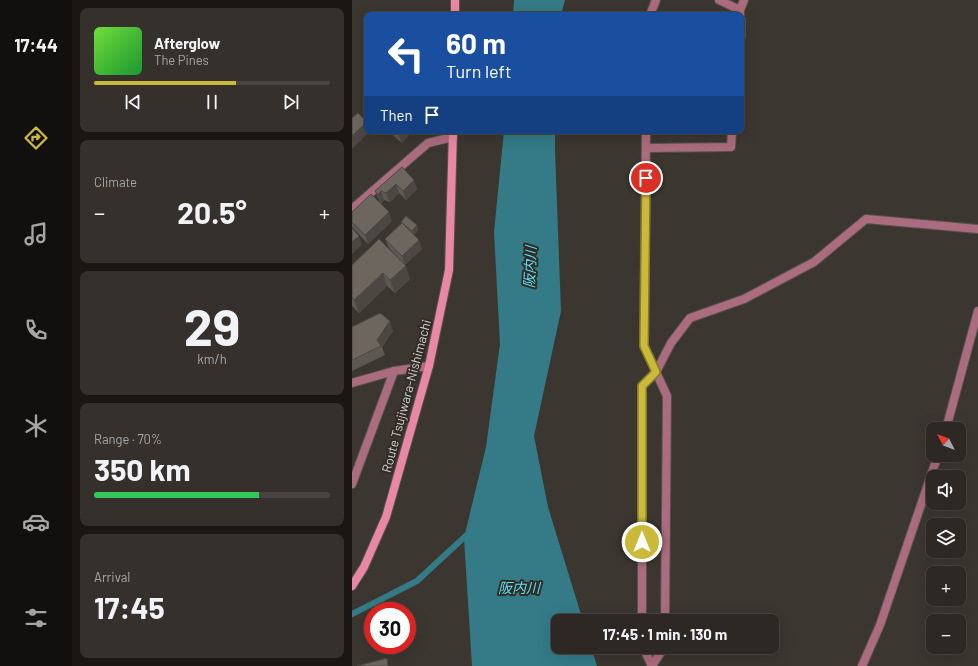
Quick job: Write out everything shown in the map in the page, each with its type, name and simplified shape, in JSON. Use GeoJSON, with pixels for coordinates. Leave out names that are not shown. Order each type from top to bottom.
{"type":"FeatureCollection","features":[{"type":"Feature","properties":{"kind":"main road"},"geometry":{"type":"LineString","coordinates":[[454,12],[455,0]]}},
{"type":"Feature","properties":{"kind":"main road","name":"Route Tsujiwara-Nishimachi"},"geometry":{"type":"LineString","coordinates":[[352,586],[364,567],[386,517],[429,366],[449,270],[453,134]]}},
{"type":"Feature","properties":{"kind":"street"},"geometry":{"type":"LineString","coordinates":[[651,12],[656,0]]}},
{"type":"Feature","properties":{"kind":"street"},"geometry":{"type":"LineString","coordinates":[[719,0],[738,12]]}},
{"type":"Feature","properties":{"kind":"street"},"geometry":{"type":"LineString","coordinates":[[740,12],[744,0]]}},
{"type":"Feature","properties":{"kind":"street"},"geometry":{"type":"LineString","coordinates":[[352,209],[428,143],[453,134]]}},
{"type":"Feature","properties":{"kind":"street"},"geometry":{"type":"LineString","coordinates":[[646,134],[644,346],[667,396],[665,614]]}},
{"type":"Feature","properties":{"kind":"street"},"geometry":{"type":"LineString","coordinates":[[646,148],[731,147],[732,134]]}},
{"type":"Feature","properties":{"kind":"street"},"geometry":{"type":"LineString","coordinates":[[642,614],[642,386],[656,372],[671,343],[690,318],[744,299],[814,262],[866,219],[978,229]]}},
{"type":"Feature","properties":{"kind":"street"},"geometry":{"type":"LineString","coordinates":[[948,422],[978,311]]}},
{"type":"Feature","properties":{"kind":"street"},"geometry":{"type":"LineString","coordinates":[[352,383],[394,371],[429,366]]}},
{"type":"Feature","properties":{"kind":"street"},"geometry":{"type":"LineString","coordinates":[[352,484],[394,371]]}},
{"type":"Feature","properties":{"kind":"street"},"geometry":{"type":"LineString","coordinates":[[862,666],[880,625],[936,462]]}},
{"type":"Feature","properties":{"kind":"street"},"geometry":{"type":"LineString","coordinates":[[646,654],[652,666]]}},
{"type":"Feature","properties":{"kind":"street"},"geometry":{"type":"LineString","coordinates":[[652,666],[660,654]]}},
{"type":"Feature","properties":{"kind":"water"},"geometry":{"type":"Polygon","coordinates":[[[514,0],[565,0],[562,12],[513,12],[514,0]]]}},
{"type":"Feature","properties":{"kind":"water","name":"阪内川"},"geometry":{"type":"Polygon","coordinates":[[[504,134],[555,134],[561,311],[534,436],[548,507],[581,614],[551,614],[551,654],[593,654],[597,666],[472,666],[464,538],[486,447],[500,344],[494,232],[504,134]]]}},
{"type":"Feature","properties":{"kind":"building"},"geometry":{"type":"Polygon","coordinates":[[[358,113],[364,119],[364,125],[352,136],[352,118],[358,113]]]}},
{"type":"Feature","properties":{"kind":"building"},"geometry":{"type":"Polygon","coordinates":[[[402,167],[414,180],[403,191],[396,184],[386,193],[381,191],[378,195],[375,191],[402,167]]]}},
{"type":"Feature","properties":{"kind":"building"},"geometry":{"type":"Polygon","coordinates":[[[371,194],[389,212],[365,235],[352,222],[352,212],[371,194]]]}},
{"type":"Feature","properties":{"kind":"building"},"geometry":{"type":"Polygon","coordinates":[[[406,216],[417,225],[412,231],[401,222],[406,216]]]}},
{"type":"Feature","properties":{"kind":"building"},"geometry":{"type":"Polygon","coordinates":[[[402,223],[419,240],[402,256],[385,239],[402,223]]]}},
{"type":"Feature","properties":{"kind":"building"},"geometry":{"type":"Polygon","coordinates":[[[352,228],[359,236],[352,242],[352,228]]]}},
{"type":"Feature","properties":{"kind":"building"},"geometry":{"type":"Polygon","coordinates":[[[379,239],[406,266],[390,280],[383,273],[354,300],[352,297],[352,265],[379,239]]]}},
{"type":"Feature","properties":{"kind":"building"},"geometry":{"type":"Polygon","coordinates":[[[380,313],[390,321],[377,340],[381,346],[352,360],[352,327],[380,313]]]}},
{"type":"Feature","properties":{"kind":"building"},"geometry":{"type":"Polygon","coordinates":[[[387,658],[388,666],[357,666],[387,658]]]}},
{"type":"Feature","properties":{"kind":"waterway"},"geometry":{"type":"LineString","coordinates":[[352,614],[417,581],[471,531]]}},
{"type":"Feature","properties":{"kind":"route"},"geometry":{"type":"LineString","coordinates":[[642,542],[642,386],[656,372],[644,346],[646,178]]}}]}
